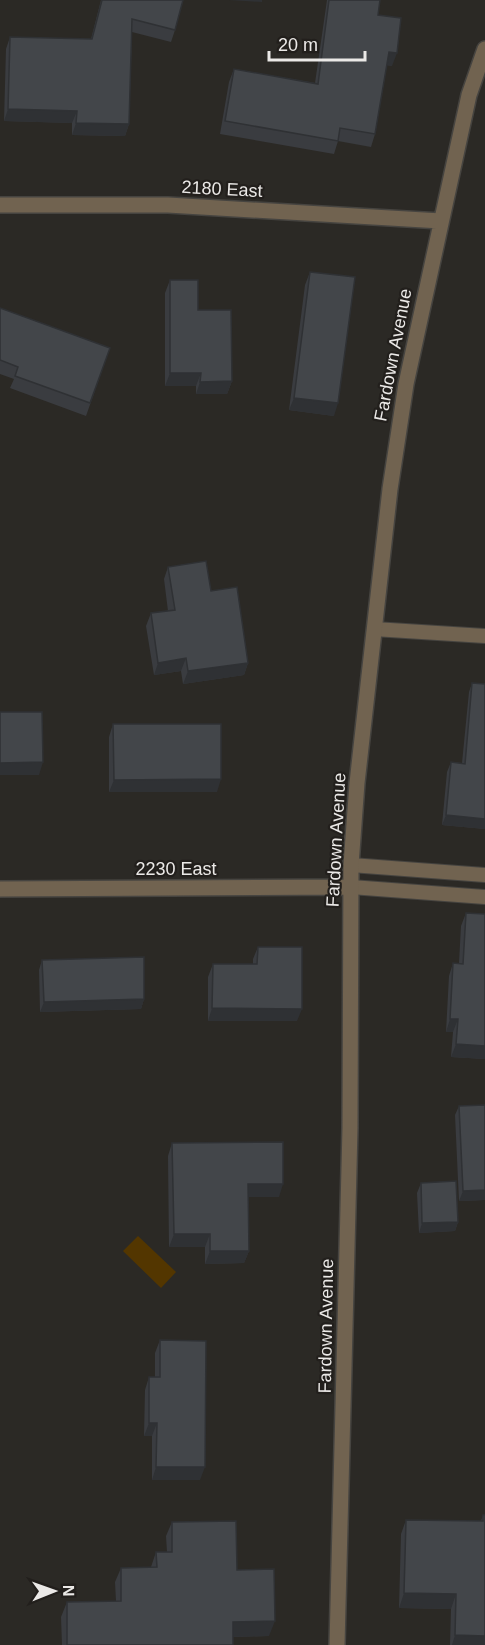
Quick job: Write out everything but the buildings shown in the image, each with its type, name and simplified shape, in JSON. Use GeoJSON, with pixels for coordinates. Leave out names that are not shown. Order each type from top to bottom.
{"type":"FeatureCollection","features":[{"type":"Feature","properties":{"kind":"street","name":"Fardown Avenue"},"geometry":{"type":"LineString","coordinates":[[337,1645],[350,1140],[351,865],[357,783],[396,440],[441,221],[470,96],[485,49]]}},
{"type":"Feature","properties":{"kind":"street","name":"2180 East"},"geometry":{"type":"LineString","coordinates":[[0,205],[168,205],[441,221]]}},
{"type":"Feature","properties":{"kind":"street","name":"2230 East"},"geometry":{"type":"LineString","coordinates":[[0,889],[351,887]]}},
{"type":"Feature","properties":{"kind":"lane"},"geometry":{"type":"LineString","coordinates":[[374,629],[485,636]]}},
{"type":"Feature","properties":{"kind":"lane"},"geometry":{"type":"LineString","coordinates":[[351,865],[485,875]]}},
{"type":"Feature","properties":{"kind":"lane"},"geometry":{"type":"LineString","coordinates":[[351,887],[485,897]]}},
{"type":"Feature","properties":{"kind":"shaded area"},"geometry":{"type":"Polygon","coordinates":[[[138,1236],[176,1272],[161,1288],[123,1251],[138,1236]]]}}]}
